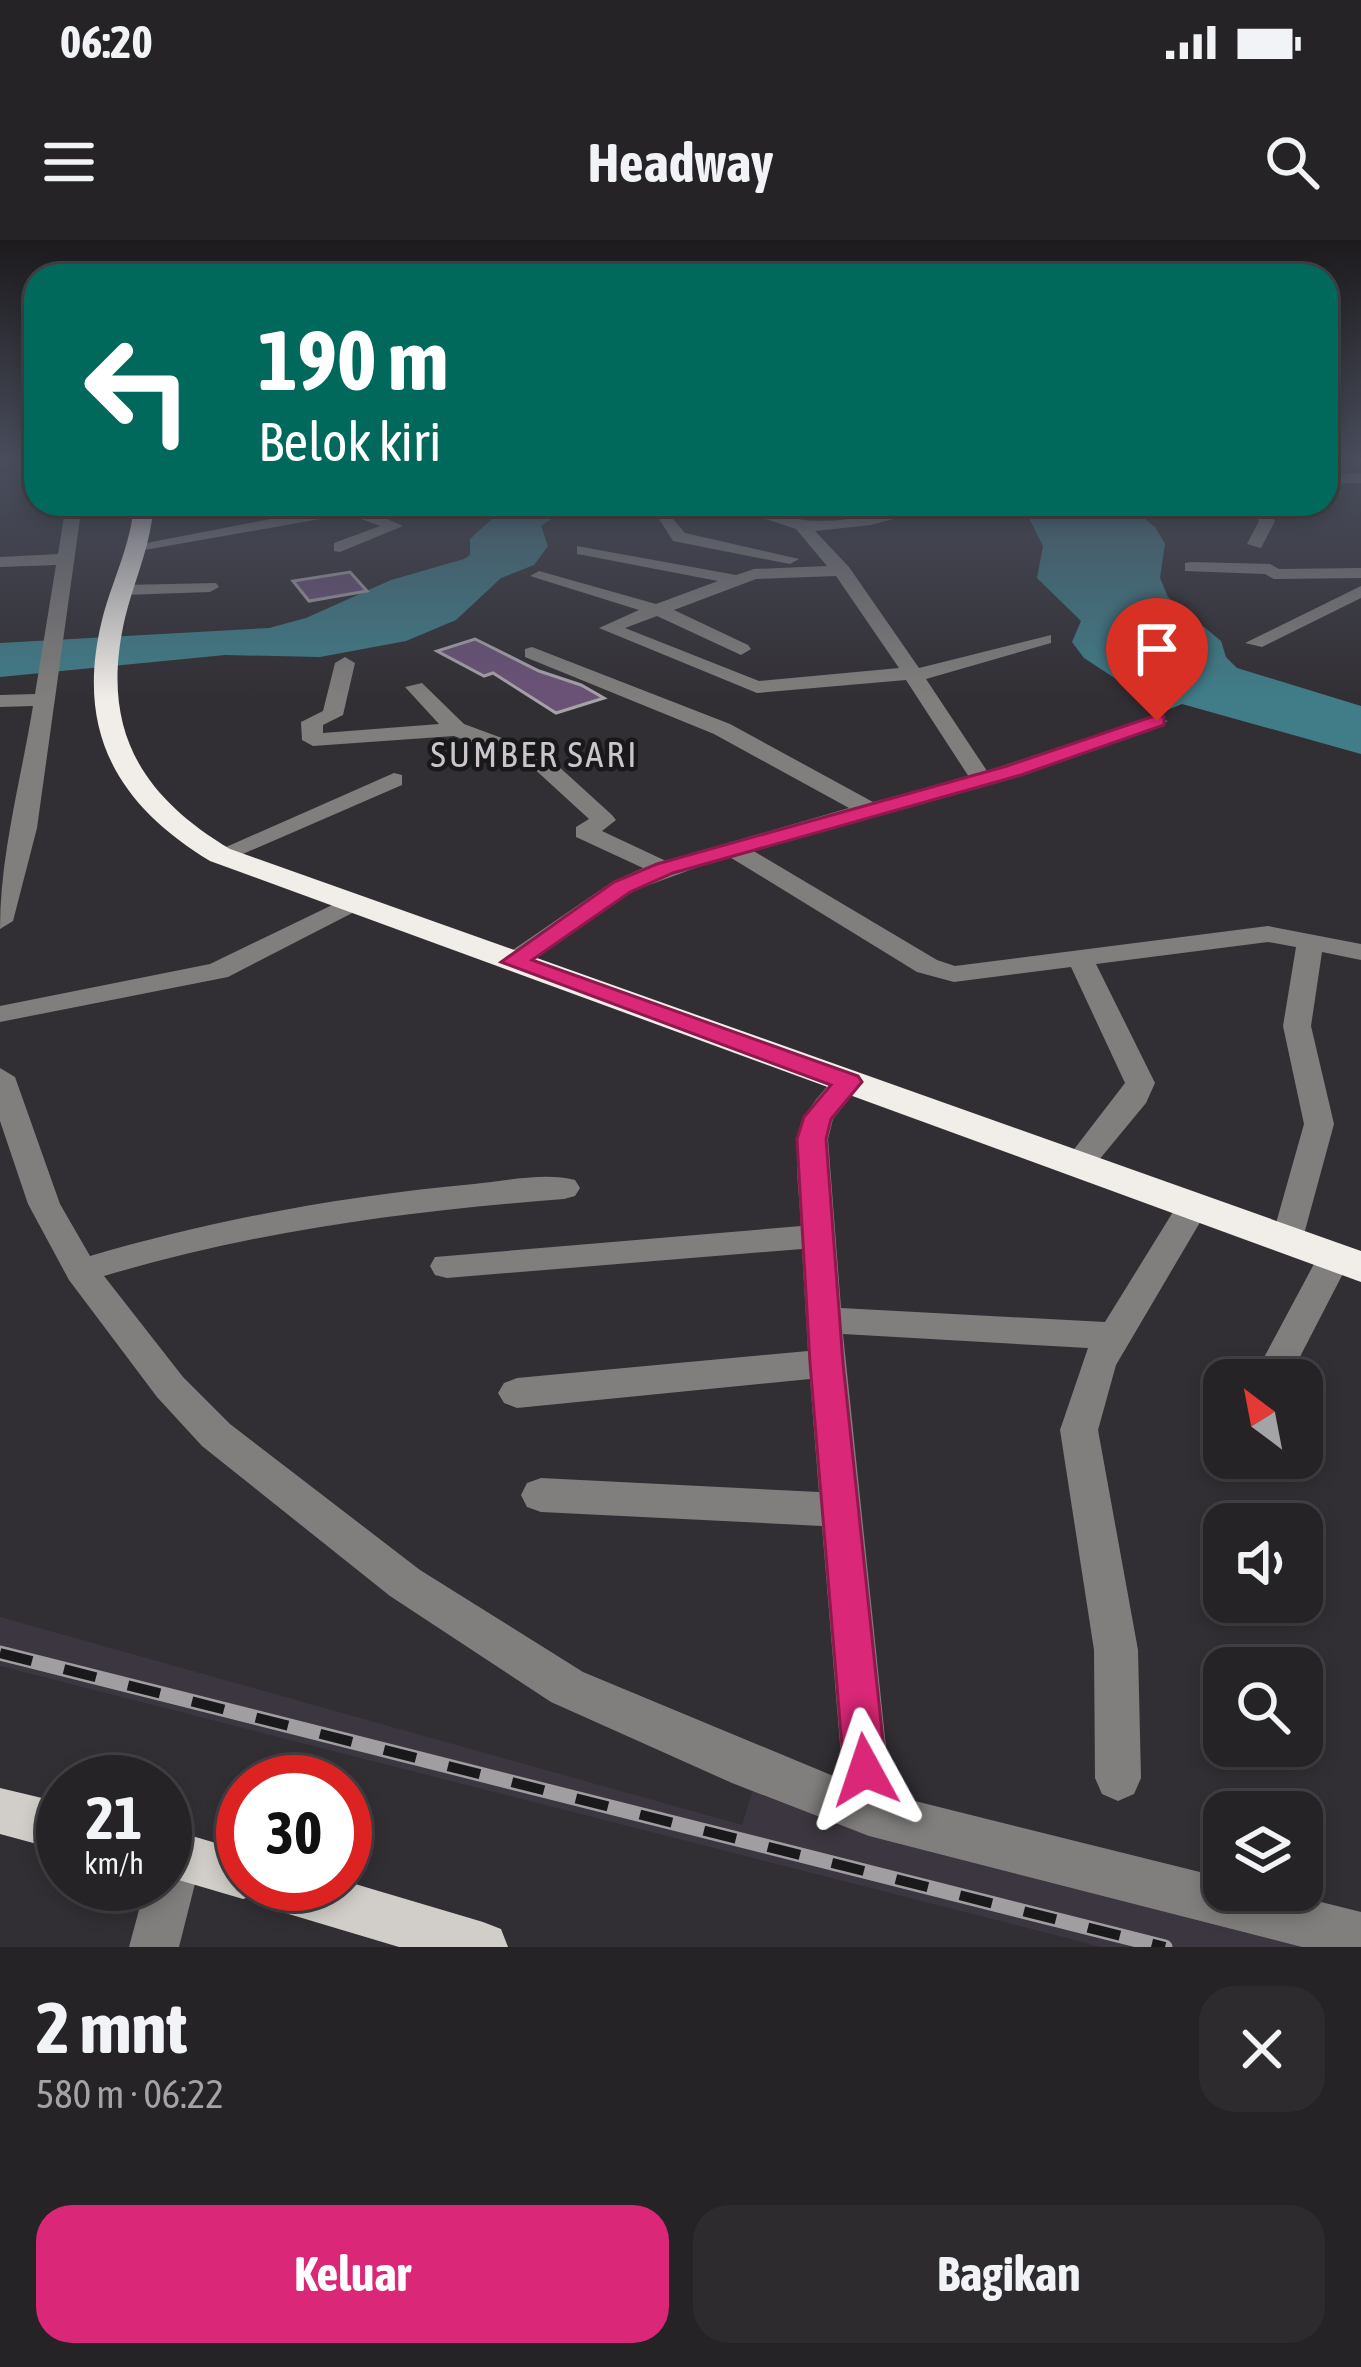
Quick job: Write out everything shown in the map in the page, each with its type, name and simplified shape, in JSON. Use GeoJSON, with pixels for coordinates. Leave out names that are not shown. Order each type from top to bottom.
{"type":"FeatureCollection","features":[{"type":"Feature","properties":{"kind":"highway"},"geometry":{"type":"LineString","coordinates":[[140,540],[112,623],[105,687],[107,721],[128,775],[169,821],[220,856],[1348,1262]]}},
{"type":"Feature","properties":{"kind":"main road"},"geometry":{"type":"LineString","coordinates":[[0,1810],[36,1820]]}},
{"type":"Feature","properties":{"kind":"main road"},"geometry":{"type":"LineString","coordinates":[[362,1911],[483,1947]]}},
{"type":"Feature","properties":{"kind":"street"},"geometry":{"type":"LineString","coordinates":[[0,921],[68,540]]}},
{"type":"Feature","properties":{"kind":"street"},"geometry":{"type":"LineString","coordinates":[[139,545],[170,540]]}},
{"type":"Feature","properties":{"kind":"street"},"geometry":{"type":"LineString","coordinates":[[340,547],[359,540]]}},
{"type":"Feature","properties":{"kind":"street"},"geometry":{"type":"LineString","coordinates":[[692,540],[839,567]]}},
{"type":"Feature","properties":{"kind":"street"},"geometry":{"type":"LineString","coordinates":[[814,540],[839,567],[982,780]]}},
{"type":"Feature","properties":{"kind":"street"},"geometry":{"type":"LineString","coordinates":[[1255,544],[1257,540]]}},
{"type":"Feature","properties":{"kind":"street"},"geometry":{"type":"LineString","coordinates":[[583,550],[735,579]]}},
{"type":"Feature","properties":{"kind":"street"},"geometry":{"type":"LineString","coordinates":[[0,562],[65,559]]}},
{"type":"Feature","properties":{"kind":"street"},"geometry":{"type":"LineString","coordinates":[[1192,566],[1270,568],[1275,576],[1361,573]]}},
{"type":"Feature","properties":{"kind":"street"},"geometry":{"type":"LineString","coordinates":[[839,567],[772,571],[735,579],[606,627],[717,699],[871,810]]}},
{"type":"Feature","properties":{"kind":"street"},"geometry":{"type":"LineString","coordinates":[[607,574],[627,580]]}},
{"type":"Feature","properties":{"kind":"street"},"geometry":{"type":"LineString","coordinates":[[539,576],[652,608],[741,649]]}},
{"type":"Feature","properties":{"kind":"street"},"geometry":{"type":"LineString","coordinates":[[124,590],[210,587]]}},
{"type":"Feature","properties":{"kind":"street"},"geometry":{"type":"LineString","coordinates":[[668,590],[688,595]]}},
{"type":"Feature","properties":{"kind":"street"},"geometry":{"type":"LineString","coordinates":[[1255,644],[1361,591]]}},
{"type":"Feature","properties":{"kind":"street"},"geometry":{"type":"LineString","coordinates":[[532,653],[717,699],[761,687],[913,675],[1044,639]]}},
{"type":"Feature","properties":{"kind":"street"},"geometry":{"type":"LineString","coordinates":[[345,663],[333,715],[312,722],[313,740],[456,728]]}},
{"type":"Feature","properties":{"kind":"street"},"geometry":{"type":"LineString","coordinates":[[415,687],[456,728],[545,764],[604,820],[584,832],[665,868]]}},
{"type":"Feature","properties":{"kind":"street"},"geometry":{"type":"LineString","coordinates":[[0,701],[44,690]]}},
{"type":"Feature","properties":{"kind":"street"},"geometry":{"type":"LineString","coordinates":[[513,962],[622,887],[665,868],[982,780],[1157,721]]}},
{"type":"Feature","properties":{"kind":"street"},"geometry":{"type":"LineString","coordinates":[[220,856],[394,780]]}},
{"type":"Feature","properties":{"kind":"street"},"geometry":{"type":"LineString","coordinates":[[730,847],[940,971],[970,974],[1268,934],[1361,952]]}},
{"type":"Feature","properties":{"kind":"street"},"geometry":{"type":"LineString","coordinates":[[0,1014],[218,971],[353,903]]}},
{"type":"Feature","properties":{"kind":"street"},"geometry":{"type":"LineString","coordinates":[[1288,1241],[1319,1124],[1297,1027],[1311,939]]}},
{"type":"Feature","properties":{"kind":"street"},"geometry":{"type":"LineString","coordinates":[[1078,1165],[1135,1096],[1140,1083],[1081,960]]}},
{"type":"Feature","properties":{"kind":"street"},"geometry":{"type":"LineString","coordinates":[[0,1077],[44,1204],[81,1270],[170,1387],[216,1435],[405,1583],[567,1687],[748,1767],[869,1813],[1361,1937]]}},
{"type":"Feature","properties":{"kind":"street"},"geometry":{"type":"LineString","coordinates":[[848,1082],[818,1117],[812,1139],[827,1363],[869,1813]]}},
{"type":"Feature","properties":{"kind":"street"},"geometry":{"type":"LineString","coordinates":[[81,1270],[233,1227],[455,1196],[563,1187]]}},
{"type":"Feature","properties":{"kind":"street"},"geometry":{"type":"LineString","coordinates":[[1118,1778],[1116,1650],[1079,1430],[1090,1383],[1114,1336],[1193,1207]]}},
{"type":"Feature","properties":{"kind":"street"},"geometry":{"type":"LineString","coordinates":[[447,1266],[817,1237]]}},
{"type":"Feature","properties":{"kind":"street"},"geometry":{"type":"LineString","coordinates":[[1284,1359],[1348,1262]]}},
{"type":"Feature","properties":{"kind":"street"},"geometry":{"type":"LineString","coordinates":[[825,1320],[1114,1336]]}},
{"type":"Feature","properties":{"kind":"street"},"geometry":{"type":"LineString","coordinates":[[518,1394],[827,1363]]}},
{"type":"Feature","properties":{"kind":"street"},"geometry":{"type":"LineString","coordinates":[[541,1495],[842,1510]]}},
{"type":"Feature","properties":{"kind":"street"},"geometry":{"type":"LineString","coordinates":[[154,1947],[161,1911]]}},
{"type":"Feature","properties":{"kind":"shaded area"},"geometry":{"type":"Polygon","coordinates":[[[0,1617],[742,1825],[761,1764],[1203,1884],[1203,1911],[1274,1911],[1361,1947],[1102,1947],[372,1761],[372,1755],[349,1755],[0,1666],[0,1617]]]}},
{"type":"Feature","properties":{"kind":"water"},"geometry":{"type":"Polygon","coordinates":[[[470,540],[546,540],[548,546],[534,565],[501,578],[456,620],[406,641],[320,657],[225,655],[0,677],[0,643],[269,628],[470,555],[470,540]]]}},
{"type":"Feature","properties":{"kind":"water"},"geometry":{"type":"Polygon","coordinates":[[[1040,540],[1162,540],[1160,578],[1168,597],[1221,641],[1226,657],[1237,668],[1361,706],[1361,754],[1182,704],[1165,711],[1084,658],[1072,642],[1081,621],[1037,578],[1043,546],[1040,540]]]}},
{"type":"Feature","properties":{"kind":"building"},"geometry":{"type":"Polygon","coordinates":[[[350,572],[367,591],[309,601],[293,581],[350,572]]]}},
{"type":"Feature","properties":{"kind":"building"},"geometry":{"type":"Polygon","coordinates":[[[475,639],[604,698],[556,713],[493,673],[484,676],[437,651],[475,639]]]}},
{"type":"Feature","properties":{"kind":"railway"},"geometry":{"type":"LineString","coordinates":[[0,1653],[1165,1947]]}},
{"type":"Feature","properties":{"kind":"district","name":"SUMBER SARI"},"geometry":{"type":"Point","coordinates":[535,754]}},
{"type":"Feature","properties":{"kind":"route"},"geometry":{"type":"LineString","coordinates":[[865,1770],[827,1363],[812,1139],[818,1117],[848,1082],[513,962],[622,887],[665,868],[1014,771],[1157,721]]}}]}
